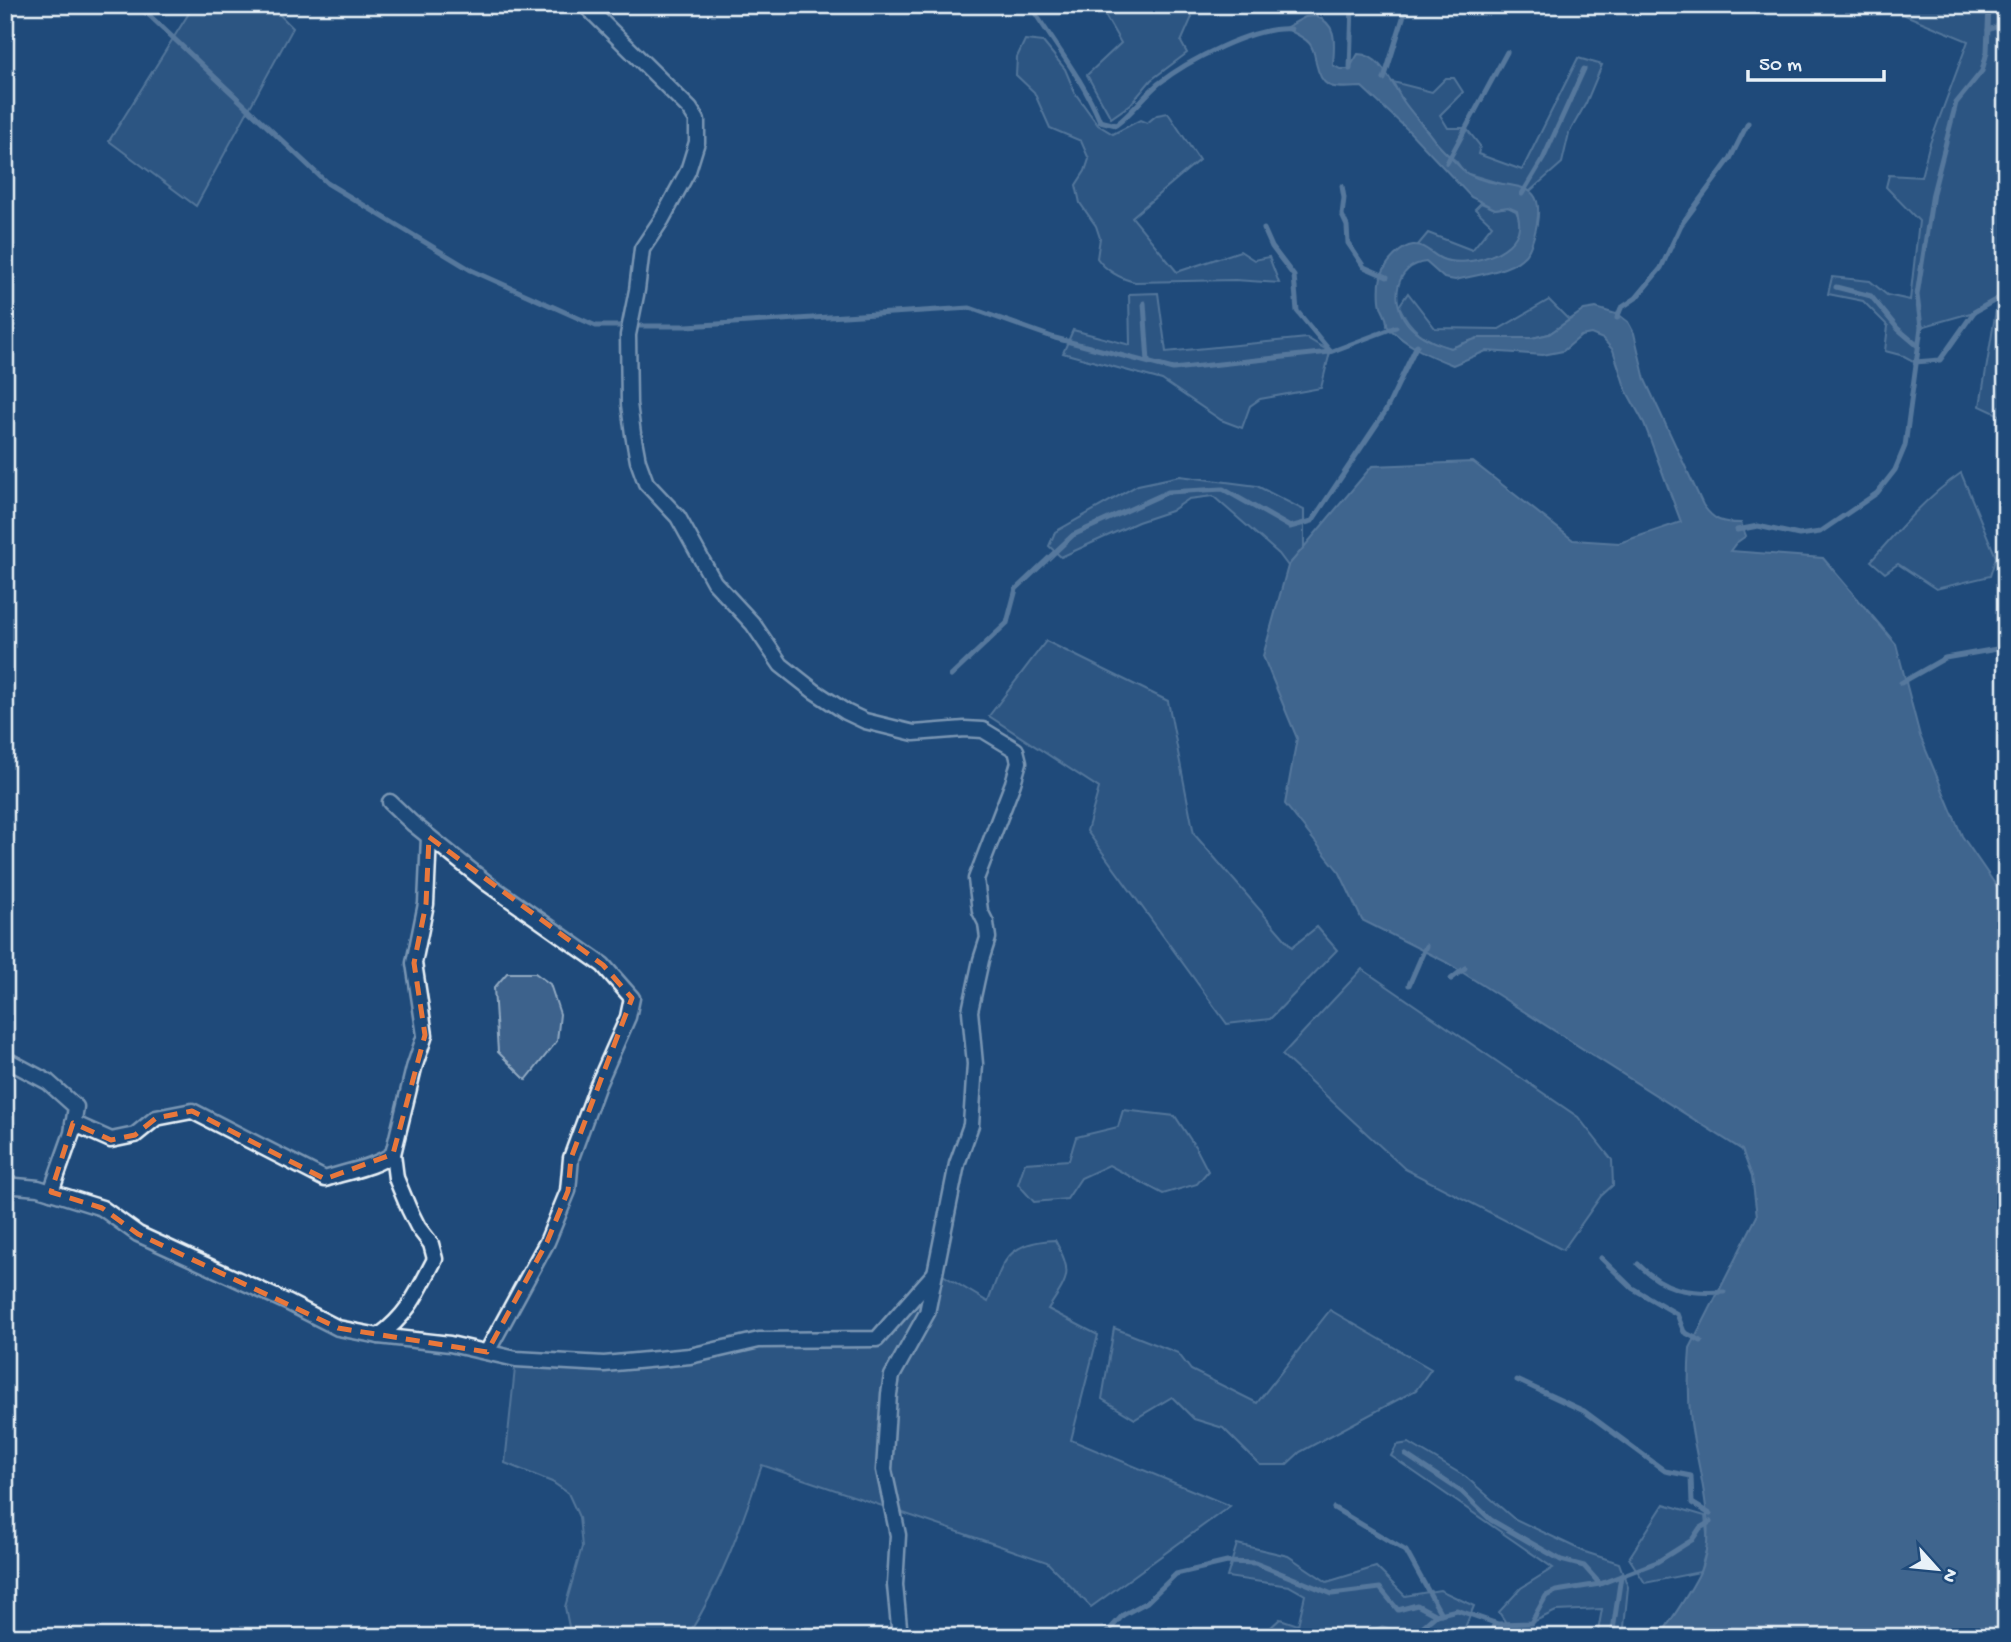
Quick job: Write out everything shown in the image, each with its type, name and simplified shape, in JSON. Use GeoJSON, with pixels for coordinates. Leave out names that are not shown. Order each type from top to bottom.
{"type":"FeatureCollection","features":[{"type":"Feature","properties":{"kind":"street"},"geometry":{"type":"LineString","coordinates":[[585,5],[690,109],[697,120],[697,142],[688,171],[642,249],[628,335],[629,404],[638,461],[646,483],[678,517],[714,582],[753,624],[781,665],[814,691],[865,721],[914,733],[983,730],[1016,750],[1019,762],[975,879],[988,938],[970,1011],[975,1064],[971,1125],[957,1164],[927,1313],[892,1376],[888,1394],[884,1470],[898,1535],[894,1585],[900,1637]]}},
{"type":"Feature","properties":{"kind":"street"},"geometry":{"type":"LineString","coordinates":[[390,802],[488,884],[603,965],[632,998],[628,1017],[597,1087],[571,1158],[568,1191],[547,1242],[487,1352]]}},
{"type":"Feature","properties":{"kind":"street"},"geometry":{"type":"LineString","coordinates":[[379,1336],[397,1322],[414,1298],[435,1259],[431,1244],[418,1227],[396,1178],[393,1154],[425,1035],[414,963],[426,904],[429,837]]}},
{"type":"Feature","properties":{"kind":"street"},"geometry":{"type":"LineString","coordinates":[[5,1059],[48,1082],[76,1107],[51,1192]]}},
{"type":"Feature","properties":{"kind":"street"},"geometry":{"type":"LineString","coordinates":[[73,1123],[111,1139],[135,1135],[156,1118],[192,1111],[325,1179],[378,1164],[393,1154]]}},
{"type":"Feature","properties":{"kind":"street"},"geometry":{"type":"LineString","coordinates":[[5,1185],[38,1188],[102,1208],[138,1234],[338,1328],[379,1336],[450,1344],[516,1359],[604,1364],[690,1356],[759,1340],[877,1339],[936,1271]]}},
{"type":"Feature","properties":{"kind":"highlighted area"},"geometry":{"type":"Polygon","coordinates":[[[429,837],[603,965],[632,998],[571,1158],[568,1191],[547,1242],[487,1352],[338,1328],[138,1234],[102,1208],[51,1192],[73,1123],[111,1140],[135,1135],[156,1118],[192,1111],[325,1179],[393,1154],[425,1035],[414,963],[426,904],[429,837]]]}},
{"type":"Feature","properties":{"kind":"shaded area"},"geometry":{"type":"Polygon","coordinates":[[[194,5],[270,5],[293,28],[196,206],[109,141],[194,5]]]}},
{"type":"Feature","properties":{"kind":"shaded area"},"geometry":{"type":"Polygon","coordinates":[[[1099,5],[1183,5],[1192,17],[1181,42],[1187,53],[1151,80],[1131,104],[1111,118],[1087,75],[1121,43],[1099,5]]]}},
{"type":"Feature","properties":{"kind":"shaded area"},"geometry":{"type":"Polygon","coordinates":[[[1881,5],[2006,5],[2006,418],[1980,406],[1998,298],[1974,312],[1921,327],[1915,362],[1885,351],[1888,326],[1863,301],[1828,294],[1832,277],[1870,281],[1887,295],[1910,300],[1919,221],[1886,187],[1889,175],[1921,177],[1929,146],[1968,41],[1881,5]]]}},
{"type":"Feature","properties":{"kind":"shaded area"},"geometry":{"type":"Polygon","coordinates":[[[1315,16],[1332,30],[1333,65],[1340,69],[1349,69],[1358,54],[1373,59],[1386,72],[1404,102],[1434,140],[1465,172],[1482,180],[1522,188],[1531,192],[1537,201],[1538,215],[1532,243],[1521,259],[1508,267],[1455,280],[1444,278],[1426,262],[1408,270],[1402,277],[1397,295],[1398,305],[1407,323],[1427,339],[1451,348],[1478,338],[1532,338],[1549,334],[1584,310],[1596,308],[1619,315],[1628,322],[1634,333],[1645,380],[1703,505],[1719,520],[1741,523],[1746,536],[1730,551],[1823,558],[1896,644],[1920,736],[1962,836],[2006,900],[2006,1637],[1660,1637],[1696,1581],[1705,1555],[1705,1498],[1689,1404],[1690,1348],[1757,1216],[1752,1176],[1742,1150],[1446,962],[1362,920],[1340,873],[1285,804],[1297,738],[1263,656],[1288,566],[1372,466],[1473,462],[1573,540],[1619,543],[1681,522],[1644,423],[1626,390],[1613,350],[1603,339],[1591,334],[1581,336],[1563,351],[1543,355],[1486,351],[1453,365],[1418,349],[1387,326],[1380,303],[1380,281],[1394,256],[1408,246],[1417,245],[1442,259],[1452,261],[1463,262],[1488,257],[1509,245],[1516,237],[1519,225],[1517,211],[1508,207],[1495,209],[1471,197],[1407,129],[1362,87],[1332,87],[1322,80],[1311,45],[1285,28],[1305,17],[1315,16]]]}},
{"type":"Feature","properties":{"kind":"shaded area"},"geometry":{"type":"Polygon","coordinates":[[[1025,40],[1043,42],[1065,69],[1075,93],[1098,125],[1113,134],[1140,120],[1147,123],[1157,115],[1168,113],[1199,160],[1132,217],[1177,272],[1240,251],[1254,260],[1269,257],[1279,283],[1235,280],[1135,282],[1104,266],[1097,258],[1100,238],[1096,226],[1080,203],[1076,185],[1089,159],[1081,141],[1050,128],[1034,92],[1016,75],[1017,57],[1025,40]]]}},
{"type":"Feature","properties":{"kind":"shaded area"},"geometry":{"type":"Polygon","coordinates":[[[1578,58],[1602,65],[1586,103],[1569,133],[1562,163],[1529,192],[1465,173],[1456,161],[1441,149],[1403,102],[1393,82],[1432,92],[1446,78],[1454,78],[1463,92],[1440,115],[1448,128],[1466,128],[1480,146],[1478,154],[1522,170],[1578,58]]]}},
{"type":"Feature","properties":{"kind":"shaded area"},"geometry":{"type":"Polygon","coordinates":[[[1481,203],[1495,209],[1508,207],[1516,211],[1520,227],[1516,237],[1499,252],[1475,261],[1451,262],[1418,245],[1428,233],[1472,250],[1492,225],[1475,209],[1481,203]]]}},
{"type":"Feature","properties":{"kind":"shaded area"},"geometry":{"type":"Polygon","coordinates":[[[1158,293],[1166,352],[1307,338],[1330,352],[1321,388],[1260,399],[1250,406],[1242,428],[1221,420],[1162,380],[1063,353],[1073,330],[1130,345],[1129,294],[1158,293]]]}},
{"type":"Feature","properties":{"kind":"shaded area"},"geometry":{"type":"Polygon","coordinates":[[[1408,293],[1435,328],[1499,329],[1549,300],[1569,320],[1549,334],[1532,338],[1478,338],[1451,348],[1426,338],[1408,322],[1399,306],[1408,293]]]}},
{"type":"Feature","properties":{"kind":"shaded area"},"geometry":{"type":"Polygon","coordinates":[[[1961,473],[1996,557],[1990,576],[1936,589],[1898,564],[1885,573],[1871,561],[1924,503],[1961,473]]]}},
{"type":"Feature","properties":{"kind":"shaded area"},"geometry":{"type":"Polygon","coordinates":[[[1180,476],[1257,486],[1304,510],[1304,548],[1288,566],[1279,554],[1213,496],[1189,499],[1171,511],[1138,522],[1061,557],[1049,546],[1055,532],[1138,485],[1180,476]]]}},
{"type":"Feature","properties":{"kind":"shaded area"},"geometry":{"type":"Polygon","coordinates":[[[1046,641],[1168,701],[1194,834],[1292,947],[1317,927],[1337,950],[1270,1019],[1227,1024],[1087,831],[1099,788],[989,716],[1046,641]]]}},
{"type":"Feature","properties":{"kind":"shaded area"},"geometry":{"type":"Polygon","coordinates":[[[1362,969],[1578,1117],[1612,1160],[1613,1185],[1601,1196],[1563,1250],[1405,1169],[1282,1055],[1362,969]]]}},
{"type":"Feature","properties":{"kind":"shaded area"},"geometry":{"type":"Polygon","coordinates":[[[507,973],[535,973],[550,984],[560,1014],[557,1041],[526,1080],[498,1052],[494,988],[507,973]]]}},
{"type":"Feature","properties":{"kind":"shaded area"},"geometry":{"type":"Polygon","coordinates":[[[1123,1110],[1175,1116],[1208,1171],[1197,1184],[1163,1194],[1109,1165],[1081,1178],[1067,1199],[1034,1202],[1018,1184],[1025,1163],[1069,1160],[1076,1137],[1118,1127],[1123,1110]]]}},
{"type":"Feature","properties":{"kind":"shaded area"},"geometry":{"type":"Polygon","coordinates":[[[1055,1240],[1064,1261],[1066,1275],[1048,1309],[1098,1335],[1071,1440],[1230,1506],[1091,1607],[1047,1562],[762,1465],[720,1575],[687,1637],[571,1637],[565,1607],[582,1547],[579,1517],[568,1493],[552,1482],[505,1463],[516,1359],[604,1364],[759,1340],[877,1339],[936,1271],[988,1302],[1003,1265],[1016,1250],[1026,1245],[1055,1240]]]}},
{"type":"Feature","properties":{"kind":"shaded area"},"geometry":{"type":"Polygon","coordinates":[[[1330,1310],[1431,1369],[1416,1390],[1300,1452],[1286,1465],[1260,1465],[1223,1428],[1194,1419],[1172,1397],[1135,1419],[1102,1399],[1114,1328],[1178,1353],[1191,1370],[1257,1403],[1330,1310]]]}},
{"type":"Feature","properties":{"kind":"shaded area"},"geometry":{"type":"Polygon","coordinates":[[[1409,1443],[1466,1477],[1513,1518],[1585,1552],[1619,1563],[1628,1587],[1623,1637],[1597,1637],[1602,1609],[1556,1611],[1531,1623],[1506,1623],[1499,1612],[1521,1588],[1553,1568],[1391,1456],[1397,1445],[1409,1443]]]}},
{"type":"Feature","properties":{"kind":"shaded area"},"geometry":{"type":"Polygon","coordinates":[[[1664,1504],[1705,1516],[1708,1543],[1700,1572],[1645,1583],[1629,1558],[1664,1504]]]}},
{"type":"Feature","properties":{"kind":"shaded area"},"geometry":{"type":"Polygon","coordinates":[[[1237,1544],[1288,1556],[1327,1582],[1376,1567],[1405,1596],[1440,1590],[1474,1606],[1461,1637],[1260,1637],[1280,1619],[1298,1625],[1305,1595],[1289,1586],[1227,1577],[1237,1544]]]}},
{"type":"Feature","properties":{"kind":"waterway"},"geometry":{"type":"LineString","coordinates":[[135,5],[150,16],[327,183],[471,270],[596,326],[687,326],[970,308],[1055,338],[1173,369],[1330,352],[1396,327]]}},
{"type":"Feature","properties":{"kind":"waterway"},"geometry":{"type":"LineString","coordinates":[[1030,5],[1077,76],[1100,121],[1116,125],[1158,84],[1186,65],[1240,39],[1259,33],[1291,29]]}},
{"type":"Feature","properties":{"kind":"waterway"},"geometry":{"type":"LineString","coordinates":[[1350,69],[1352,5]]}},
{"type":"Feature","properties":{"kind":"waterway"},"geometry":{"type":"LineString","coordinates":[[1384,79],[1407,5]]}},
{"type":"Feature","properties":{"kind":"waterway"},"geometry":{"type":"LineString","coordinates":[[1737,530],[1758,526],[1799,535],[1820,532],[1877,493],[1895,470],[1905,446],[1921,327],[1917,295],[1933,193],[1956,103],[1982,71],[1987,52],[1989,5]]}},
{"type":"Feature","properties":{"kind":"waterway"},"geometry":{"type":"LineString","coordinates":[[1988,30],[2006,23]]}},
{"type":"Feature","properties":{"kind":"waterway"},"geometry":{"type":"LineString","coordinates":[[1447,163],[1507,52]]}},
{"type":"Feature","properties":{"kind":"waterway"},"geometry":{"type":"LineString","coordinates":[[1522,194],[1543,159],[1584,69]]}},
{"type":"Feature","properties":{"kind":"waterway"},"geometry":{"type":"LineString","coordinates":[[1617,318],[1621,308],[1636,298],[1661,268],[1681,225],[1730,159],[1748,123]]}},
{"type":"Feature","properties":{"kind":"waterway"},"geometry":{"type":"LineString","coordinates":[[1342,186],[1342,215],[1347,226],[1348,243],[1364,267],[1387,277]]}},
{"type":"Feature","properties":{"kind":"waterway"},"geometry":{"type":"LineString","coordinates":[[1264,229],[1272,247],[1294,276],[1297,311],[1330,351]]}},
{"type":"Feature","properties":{"kind":"waterway"},"geometry":{"type":"LineString","coordinates":[[1836,287],[1871,296],[1898,329],[1918,346]]}},
{"type":"Feature","properties":{"kind":"waterway"},"geometry":{"type":"LineString","coordinates":[[1915,362],[1940,360],[1974,312],[2006,294]]}},
{"type":"Feature","properties":{"kind":"waterway"},"geometry":{"type":"LineString","coordinates":[[1144,303],[1148,362]]}},
{"type":"Feature","properties":{"kind":"waterway"},"geometry":{"type":"LineString","coordinates":[[951,676],[1007,623],[1016,589],[1073,535],[1168,492],[1223,489],[1290,527],[1312,521],[1385,412],[1417,345]]}},
{"type":"Feature","properties":{"kind":"waterway"},"geometry":{"type":"LineString","coordinates":[[1901,683],[1945,658],[1997,649],[2006,650]]}},
{"type":"Feature","properties":{"kind":"waterway"},"geometry":{"type":"LineString","coordinates":[[1409,985],[1426,946]]}},
{"type":"Feature","properties":{"kind":"waterway"},"geometry":{"type":"LineString","coordinates":[[1451,979],[1465,968]]}},
{"type":"Feature","properties":{"kind":"waterway"},"geometry":{"type":"LineString","coordinates":[[1601,1258],[1632,1288],[1677,1314],[1684,1332],[1701,1341]]}},
{"type":"Feature","properties":{"kind":"waterway"},"geometry":{"type":"LineString","coordinates":[[1638,1264],[1658,1280],[1678,1289],[1724,1292]]}},
{"type":"Feature","properties":{"kind":"waterway"},"geometry":{"type":"LineString","coordinates":[[1517,1380],[1584,1411],[1665,1471],[1691,1476],[1692,1503],[1710,1514]]}},
{"type":"Feature","properties":{"kind":"waterway"},"geometry":{"type":"LineString","coordinates":[[1406,1455],[1462,1492],[1491,1520],[1561,1560],[1584,1566],[1600,1584]]}},
{"type":"Feature","properties":{"kind":"waterway"},"geometry":{"type":"LineString","coordinates":[[1334,1508],[1406,1551],[1441,1614]]}},
{"type":"Feature","properties":{"kind":"waterway"},"geometry":{"type":"LineString","coordinates":[[1103,1637],[1123,1615],[1147,1602],[1176,1574],[1227,1562],[1255,1563],[1332,1594],[1380,1588],[1398,1610],[1417,1605],[1436,1615],[1457,1610],[1498,1624],[1531,1623],[1546,1596],[1556,1591],[1600,1584],[1657,1562],[1692,1540],[1700,1528],[1710,1522]]}},
{"type":"Feature","properties":{"kind":"waterway"},"geometry":{"type":"LineString","coordinates":[[1612,1637],[1621,1576]]}},
{"type":"Feature","properties":{"kind":"waterway"},"geometry":{"type":"LineString","coordinates":[[1360,1637],[1382,1628],[1412,1636],[1436,1615]]}},
{"type":"Feature","properties":{"kind":"waterway"},"geometry":{"type":"LineString","coordinates":[[1489,1637],[1495,1623]]}}]}
